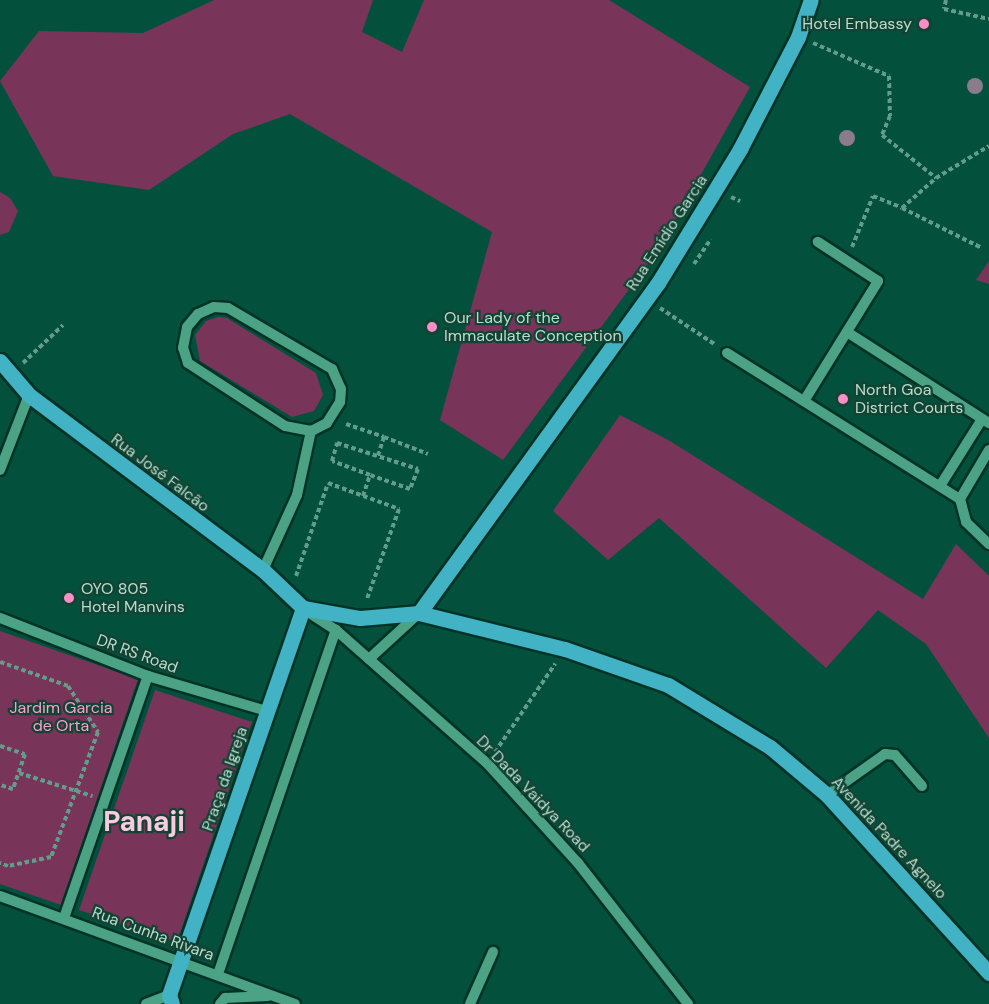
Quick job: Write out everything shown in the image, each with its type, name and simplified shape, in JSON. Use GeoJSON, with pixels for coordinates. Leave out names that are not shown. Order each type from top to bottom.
{"type":"FeatureCollection","features":[{"type":"Feature","properties":{"kind":"main road","name":"Rua Emídio Garcia"},"geometry":{"type":"LineString","coordinates":[[419,613],[647,300],[740,149],[798,36],[811,0]]}},
{"type":"Feature","properties":{"kind":"main road","name":"Rua José Falcão"},"geometry":{"type":"LineString","coordinates":[[0,361],[29,395],[153,492],[263,570],[303,608]]}},
{"type":"Feature","properties":{"kind":"main road"},"geometry":{"type":"LineString","coordinates":[[303,608],[360,618],[419,613]]}},
{"type":"Feature","properties":{"kind":"main road","name":"Praça da Igreja"},"geometry":{"type":"LineString","coordinates":[[170,999],[303,608]]}},
{"type":"Feature","properties":{"kind":"main road","name":"Avenida Padre Agnelo"},"geometry":{"type":"LineString","coordinates":[[419,613],[565,649],[668,685],[770,747],[827,795],[989,973]]}},
{"type":"Feature","properties":{"kind":"street"},"geometry":{"type":"LineString","coordinates":[[804,401],[878,281],[854,262],[818,243]]}},
{"type":"Feature","properties":{"kind":"street"},"geometry":{"type":"LineString","coordinates":[[213,307],[228,308],[332,369],[341,389],[340,402],[327,423],[311,431],[285,426],[188,363],[184,335],[198,314],[213,307]]}},
{"type":"Feature","properties":{"kind":"street"},"geometry":{"type":"LineString","coordinates":[[847,332],[985,421],[940,486]]}},
{"type":"Feature","properties":{"kind":"street"},"geometry":{"type":"LineString","coordinates":[[727,353],[960,499],[966,522],[989,544]]}},
{"type":"Feature","properties":{"kind":"street"},"geometry":{"type":"LineString","coordinates":[[0,470],[29,395]]}},
{"type":"Feature","properties":{"kind":"street"},"geometry":{"type":"LineString","coordinates":[[263,570],[297,495],[311,431]]}},
{"type":"Feature","properties":{"kind":"street"},"geometry":{"type":"LineString","coordinates":[[960,499],[989,450]]}},
{"type":"Feature","properties":{"kind":"street","name":"Dr Dada Vaidya Road"},"geometry":{"type":"LineString","coordinates":[[303,608],[336,630],[487,763],[578,862],[688,1004]]}},
{"type":"Feature","properties":{"kind":"street","name":"Rua Emídio Garcia"},"geometry":{"type":"LineString","coordinates":[[369,659],[419,613]]}},
{"type":"Feature","properties":{"kind":"street","name":"DR RS Road"},"geometry":{"type":"LineString","coordinates":[[0,618],[148,676],[267,711]]}},
{"type":"Feature","properties":{"kind":"street"},"geometry":{"type":"LineString","coordinates":[[218,974],[336,630]]}},
{"type":"Feature","properties":{"kind":"street"},"geometry":{"type":"LineString","coordinates":[[64,918],[148,676]]}},
{"type":"Feature","properties":{"kind":"street"},"geometry":{"type":"LineString","coordinates":[[827,795],[885,754],[895,755],[922,786]]}},
{"type":"Feature","properties":{"kind":"street","name":"Rua Cunha Rivara"},"geometry":{"type":"LineString","coordinates":[[0,896],[295,1004]]}},
{"type":"Feature","properties":{"kind":"street"},"geometry":{"type":"LineString","coordinates":[[470,1004],[493,952]]}},
{"type":"Feature","properties":{"kind":"street"},"geometry":{"type":"LineString","coordinates":[[220,1004],[225,998],[276,996]]}},
{"type":"Feature","properties":{"kind":"street"},"geometry":{"type":"LineString","coordinates":[[146,1004],[170,999]]}},
{"type":"Feature","properties":{"kind":"path"},"geometry":{"type":"LineString","coordinates":[[946,0],[944,9],[989,19]]}},
{"type":"Feature","properties":{"kind":"path"},"geometry":{"type":"LineString","coordinates":[[833,53],[889,76],[890,116],[882,135],[936,178]]}},
{"type":"Feature","properties":{"kind":"path"},"geometry":{"type":"LineString","coordinates":[[902,208],[936,178],[989,146]]}},
{"type":"Feature","properties":{"kind":"path"},"geometry":{"type":"LineString","coordinates":[[854,262],[852,247],[873,196],[982,248]]}},
{"type":"Feature","properties":{"kind":"path"},"geometry":{"type":"LineString","coordinates":[[647,300],[727,353]]}},
{"type":"Feature","properties":{"kind":"path"},"geometry":{"type":"LineString","coordinates":[[11,374],[63,325]]}},
{"type":"Feature","properties":{"kind":"path"},"geometry":{"type":"LineString","coordinates":[[346,424],[428,454]]}},
{"type":"Feature","properties":{"kind":"path"},"geometry":{"type":"LineString","coordinates":[[378,456],[384,437]]}},
{"type":"Feature","properties":{"kind":"path"},"geometry":{"type":"LineString","coordinates":[[337,443],[418,469],[410,489],[370,475],[332,461],[337,443]]}},
{"type":"Feature","properties":{"kind":"path"},"geometry":{"type":"LineString","coordinates":[[363,496],[370,475]]}},
{"type":"Feature","properties":{"kind":"path"},"geometry":{"type":"LineString","coordinates":[[290,594],[328,483],[399,509],[360,618]]}},
{"type":"Feature","properties":{"kind":"path"},"geometry":{"type":"LineString","coordinates":[[487,763],[565,649]]}},
{"type":"Feature","properties":{"kind":"path"},"geometry":{"type":"LineString","coordinates":[[0,662],[68,686],[98,732],[51,857],[8,866],[0,863]]}},
{"type":"Feature","properties":{"kind":"path"},"geometry":{"type":"LineString","coordinates":[[0,746],[25,754],[13,789],[0,784]]}},
{"type":"Feature","properties":{"kind":"path"},"geometry":{"type":"LineString","coordinates":[[19,773],[98,798]]}},
{"type":"Feature","properties":{"kind":"green space"},"geometry":{"type":"Polygon","coordinates":[[[214,0],[373,0],[362,32],[402,52],[424,0],[609,0],[750,87],[661,246],[503,460],[440,420],[492,232],[290,114],[233,134],[149,190],[53,176],[0,81],[39,31],[143,33],[214,0]]]}},
{"type":"Feature","properties":{"kind":"green space"},"geometry":{"type":"Polygon","coordinates":[[[0,192],[10,198],[18,211],[9,232],[0,235],[0,192]]]}},
{"type":"Feature","properties":{"kind":"green space"},"geometry":{"type":"Polygon","coordinates":[[[989,261],[989,284],[976,280],[989,261]]]}},
{"type":"Feature","properties":{"kind":"green space"},"geometry":{"type":"Polygon","coordinates":[[[218,317],[227,318],[316,373],[323,395],[314,411],[292,417],[200,361],[195,335],[206,321],[218,317]]]}},
{"type":"Feature","properties":{"kind":"green space"},"geometry":{"type":"Polygon","coordinates":[[[620,415],[670,441],[923,599],[956,544],[989,576],[989,738],[926,644],[878,610],[826,668],[659,518],[608,560],[553,511],[620,415]]]}},
{"type":"Feature","properties":{"kind":"green space","name":"Jardim Garcia de Orta"},"geometry":{"type":"Polygon","coordinates":[[[0,631],[138,679],[61,905],[0,884],[0,631]]]}},
{"type":"Feature","properties":{"kind":"green space"},"geometry":{"type":"Polygon","coordinates":[[[155,690],[252,722],[177,942],[79,910],[155,690]]]}},
{"type":"Feature","properties":{"kind":"place","name":"Hotel Embassy"},"geometry":{"type":"Point","coordinates":[924,24]}},
{"type":"Feature","properties":{"kind":"place","name":"Our Lady of the Immaculate Conception"},"geometry":{"type":"Point","coordinates":[432,327]}},
{"type":"Feature","properties":{"kind":"place","name":"North Goa District Courts"},"geometry":{"type":"Point","coordinates":[843,399]}},
{"type":"Feature","properties":{"kind":"place","name":"OYO 805 Hotel Manvins"},"geometry":{"type":"Point","coordinates":[69,598]}},
{"type":"Feature","properties":{"kind":"district","name":"Panaji"},"geometry":{"type":"Point","coordinates":[144,822]}}]}
